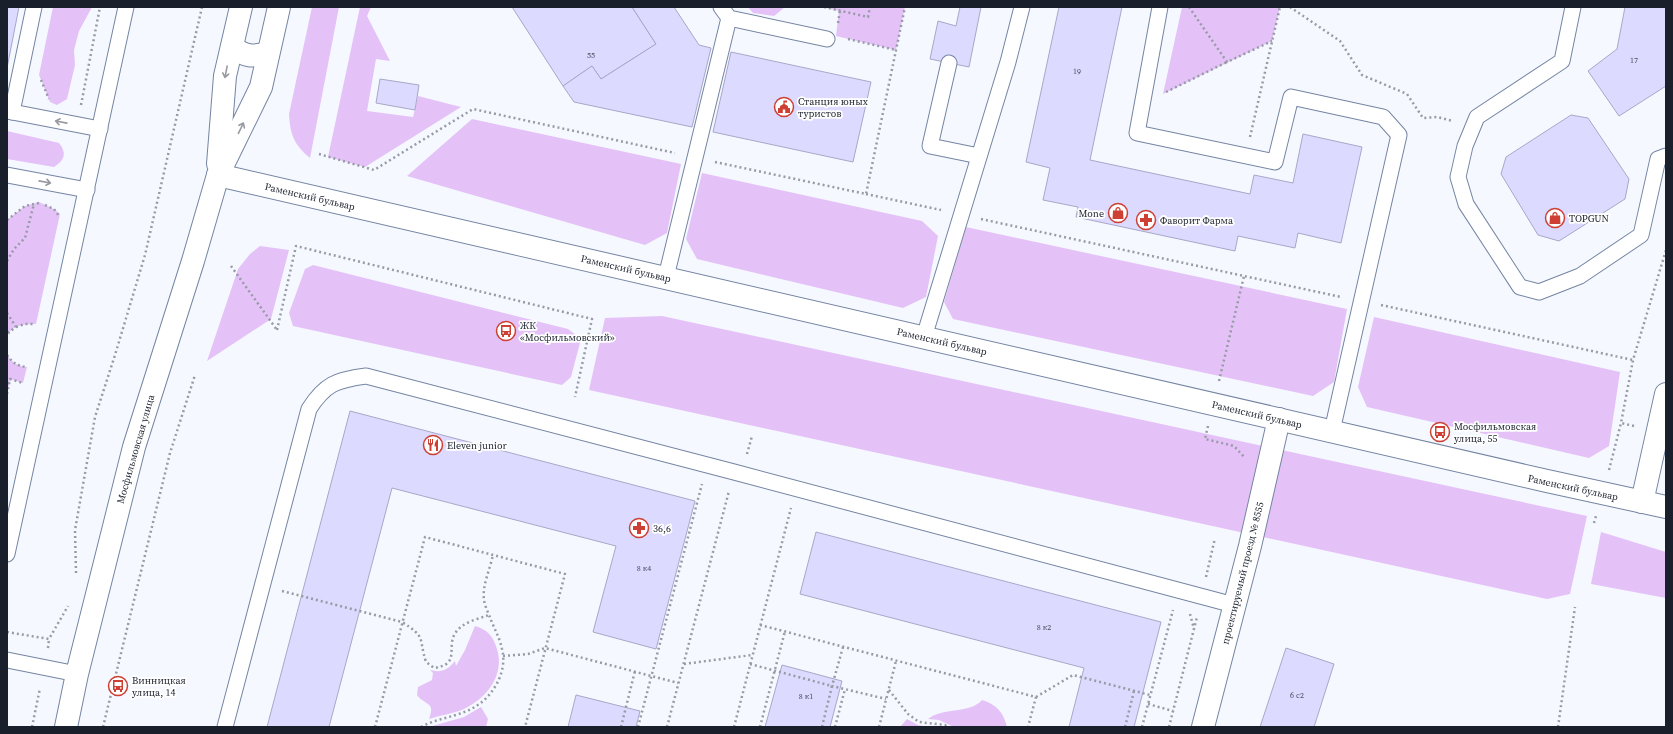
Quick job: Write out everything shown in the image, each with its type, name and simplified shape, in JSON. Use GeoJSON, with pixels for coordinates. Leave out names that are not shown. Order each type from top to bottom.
{"type":"FeatureCollection","features":[{"type":"Feature","properties":{"kind":"street","name":"Мосфильмовская улица"},"geometry":{"type":"LineString","coordinates":[[218,175],[225,76],[241,7]]}},
{"type":"Feature","properties":{"kind":"street","name":"Мосфильмовская улица"},"geometry":{"type":"LineString","coordinates":[[66,727],[77,674],[134,447],[193,261],[218,175],[261,87],[279,7]]}},
{"type":"Feature","properties":{"kind":"street"},"geometry":{"type":"LineString","coordinates":[[232,47],[241,54],[254,57],[268,53]]}},
{"type":"Feature","properties":{"kind":"street","name":"Раменский бульвар"},"geometry":{"type":"LineString","coordinates":[[218,175],[1547,481],[1666,507]]}},
{"type":"Feature","properties":{"kind":"street"},"geometry":{"type":"LineString","coordinates":[[1642,502],[1666,394]]}},
{"type":"Feature","properties":{"kind":"street","name":"проектируемый проезд № 8555"},"geometry":{"type":"LineString","coordinates":[[1203,727],[1250,546],[1279,419]]}},
{"type":"Feature","properties":{"kind":"lane"},"geometry":{"type":"LineString","coordinates":[[34,7],[10,112],[100,130]]}},
{"type":"Feature","properties":{"kind":"lane"},"geometry":{"type":"LineString","coordinates":[[7,554],[12,510],[87,190],[126,7]]}},
{"type":"Feature","properties":{"kind":"lane"},"geometry":{"type":"LineString","coordinates":[[924,337],[1008,62],[1022,7]]}},
{"type":"Feature","properties":{"kind":"lane"},"geometry":{"type":"LineString","coordinates":[[1160,7],[1137,133],[1275,162],[1291,97],[1383,117],[1399,135],[1332,431]]}},
{"type":"Feature","properties":{"kind":"lane"},"geometry":{"type":"LineString","coordinates":[[1573,7],[1562,61],[1477,117],[1465,146],[1458,177],[1466,204],[1520,286],[1539,292],[1580,276],[1641,235],[1658,158],[1666,156]]}},
{"type":"Feature","properties":{"kind":"lane"},"geometry":{"type":"LineString","coordinates":[[666,277],[695,157],[725,13],[832,34]]}},
{"type":"Feature","properties":{"kind":"lane"},"geometry":{"type":"LineString","coordinates":[[949,63],[930,146],[979,156]]}},
{"type":"Feature","properties":{"kind":"lane"},"geometry":{"type":"LineString","coordinates":[[7,175],[87,190]]}},
{"type":"Feature","properties":{"kind":"lane"},"geometry":{"type":"LineString","coordinates":[[225,727],[309,409],[317,396],[331,384],[348,378],[366,376],[797,488],[1202,595],[1234,605]]}},
{"type":"Feature","properties":{"kind":"lane"},"geometry":{"type":"LineString","coordinates":[[7,660],[77,674]]}},
{"type":"Feature","properties":{"kind":"path"},"geometry":{"type":"LineString","coordinates":[[77,125],[100,7]]}},
{"type":"Feature","properties":{"kind":"path"},"geometry":{"type":"LineString","coordinates":[[76,575],[75,530],[95,417],[116,355],[145,255],[202,7]]}},
{"type":"Feature","properties":{"kind":"path"},"geometry":{"type":"LineString","coordinates":[[824,7],[868,17],[870,7]]}},
{"type":"Feature","properties":{"kind":"path"},"geometry":{"type":"LineString","coordinates":[[866,194],[905,7]]}},
{"type":"Feature","properties":{"kind":"path"},"geometry":{"type":"LineString","coordinates":[[1189,7],[1227,62]]}},
{"type":"Feature","properties":{"kind":"path"},"geometry":{"type":"LineString","coordinates":[[1246,156],[1280,7]]}},
{"type":"Feature","properties":{"kind":"path"},"geometry":{"type":"LineString","coordinates":[[1290,7],[1340,41],[1362,75],[1407,94],[1423,118],[1437,117],[1474,126]]}},
{"type":"Feature","properties":{"kind":"path"},"geometry":{"type":"LineString","coordinates":[[832,34],[840,10]]}},
{"type":"Feature","properties":{"kind":"path"},"geometry":{"type":"LineString","coordinates":[[843,38],[896,50]]}},
{"type":"Feature","properties":{"kind":"path"},"geometry":{"type":"LineString","coordinates":[[1142,104],[1272,41]]}},
{"type":"Feature","properties":{"kind":"path"},"geometry":{"type":"LineString","coordinates":[[39,75],[50,102]]}},
{"type":"Feature","properties":{"kind":"path"},"geometry":{"type":"LineString","coordinates":[[320,154],[374,170],[473,109],[1633,360]]}},
{"type":"Feature","properties":{"kind":"path"},"geometry":{"type":"LineString","coordinates":[[7,220],[25,206],[39,202],[54,209],[60,214]]}},
{"type":"Feature","properties":{"kind":"path"},"geometry":{"type":"LineString","coordinates":[[7,261],[14,249],[25,238],[34,204]]}},
{"type":"Feature","properties":{"kind":"path"},"geometry":{"type":"LineString","coordinates":[[231,266],[277,330],[296,246],[592,319],[575,396]]}},
{"type":"Feature","properties":{"kind":"path"},"geometry":{"type":"LineString","coordinates":[[1658,431],[1621,423],[1633,360],[1666,250]]}},
{"type":"Feature","properties":{"kind":"path"},"geometry":{"type":"LineString","coordinates":[[7,313],[16,327]]}},
{"type":"Feature","properties":{"kind":"path"},"geometry":{"type":"LineString","coordinates":[[7,336],[9,332],[16,327],[25,324],[36,324]]}},
{"type":"Feature","properties":{"kind":"path"},"geometry":{"type":"LineString","coordinates":[[7,355],[11,362],[18,366],[26,367]]}},
{"type":"Feature","properties":{"kind":"path"},"geometry":{"type":"LineString","coordinates":[[7,364],[11,362]]}},
{"type":"Feature","properties":{"kind":"path"},"geometry":{"type":"LineString","coordinates":[[103,727],[170,453],[195,375]]}},
{"type":"Feature","properties":{"kind":"path"},"geometry":{"type":"LineString","coordinates":[[667,727],[734,472]]}},
{"type":"Feature","properties":{"kind":"path"},"geometry":{"type":"LineString","coordinates":[[638,727],[704,477]]}},
{"type":"Feature","properties":{"kind":"path"},"geometry":{"type":"LineString","coordinates":[[734,727],[797,488]]}},
{"type":"Feature","properties":{"kind":"path"},"geometry":{"type":"LineString","coordinates":[[375,727],[425,537],[565,574],[525,727]]}},
{"type":"Feature","properties":{"kind":"path"},"geometry":{"type":"LineString","coordinates":[[1169,727],[1215,538]]}},
{"type":"Feature","properties":{"kind":"path"},"geometry":{"type":"LineString","coordinates":[[421,727],[434,720],[452,717],[467,712],[483,702],[494,689],[500,677],[503,665],[502,650],[484,601],[484,590],[493,555]]}},
{"type":"Feature","properties":{"kind":"path"},"geometry":{"type":"LineString","coordinates":[[301,596],[402,622],[417,632],[421,638],[426,662],[434,668],[443,666],[450,661],[453,654],[452,640],[460,628],[472,621],[489,615]]}},
{"type":"Feature","properties":{"kind":"path"},"geometry":{"type":"LineString","coordinates":[[7,632],[49,638],[68,604]]}},
{"type":"Feature","properties":{"kind":"path"},"geometry":{"type":"LineString","coordinates":[[1142,727],[1173,607]]}},
{"type":"Feature","properties":{"kind":"path"},"geometry":{"type":"LineString","coordinates":[[1558,727],[1575,607]]}},
{"type":"Feature","properties":{"kind":"path"},"geometry":{"type":"LineString","coordinates":[[760,625],[1036,697]]}},
{"type":"Feature","properties":{"kind":"path"},"geometry":{"type":"LineString","coordinates":[[760,727],[785,632]]}},
{"type":"Feature","properties":{"kind":"path"},"geometry":{"type":"LineString","coordinates":[[822,727],[843,647]]}},
{"type":"Feature","properties":{"kind":"path"},"geometry":{"type":"LineString","coordinates":[[503,656],[528,654],[545,648],[678,683]]}},
{"type":"Feature","properties":{"kind":"path"},"geometry":{"type":"LineString","coordinates":[[683,664],[752,655]]}},
{"type":"Feature","properties":{"kind":"path"},"geometry":{"type":"LineString","coordinates":[[879,727],[896,661]]}},
{"type":"Feature","properties":{"kind":"path"},"geometry":{"type":"LineString","coordinates":[[750,664],[886,700]]}},
{"type":"Feature","properties":{"kind":"path"},"geometry":{"type":"LineString","coordinates":[[621,727],[635,672]]}},
{"type":"Feature","properties":{"kind":"path"},"geometry":{"type":"LineString","coordinates":[[1028,727],[1036,697],[1073,675],[1150,695]]}},
{"type":"Feature","properties":{"kind":"path"},"geometry":{"type":"LineString","coordinates":[[835,727],[845,689]]}},
{"type":"Feature","properties":{"kind":"path"},"geometry":{"type":"LineString","coordinates":[[889,690],[908,714],[919,722],[945,725],[948,727]]}},
{"type":"Feature","properties":{"kind":"path"},"geometry":{"type":"LineString","coordinates":[[1125,727],[1134,691]]}},
{"type":"Feature","properties":{"kind":"path"},"geometry":{"type":"LineString","coordinates":[[1148,704],[1173,711]]}},
{"type":"Feature","properties":{"kind":"shaded area"},"geometry":{"type":"Polygon","coordinates":[[[53,7],[92,7],[79,31],[74,50],[75,65],[67,99],[57,105],[50,102],[39,75],[53,7]]]}},
{"type":"Feature","properties":{"kind":"shaded area"},"geometry":{"type":"Polygon","coordinates":[[[312,7],[339,7],[310,158],[300,148],[294,139],[290,127],[289,114],[312,7]]]}},
{"type":"Feature","properties":{"kind":"shaded area"},"geometry":{"type":"Polygon","coordinates":[[[360,7],[371,7],[367,16],[390,61],[376,59],[367,111],[413,117],[418,96],[461,107],[365,167],[328,157],[360,7]]]}},
{"type":"Feature","properties":{"kind":"shaded area"},"geometry":{"type":"Polygon","coordinates":[[[748,7],[785,7],[774,16],[753,13],[748,7]]]}},
{"type":"Feature","properties":{"kind":"shaded area"},"geometry":{"type":"Polygon","coordinates":[[[822,7],[905,7],[896,50],[836,36],[839,11],[822,7]]]}},
{"type":"Feature","properties":{"kind":"shaded area"},"geometry":{"type":"Polygon","coordinates":[[[1182,7],[1280,7],[1272,41],[1163,94],[1182,7]]]}},
{"type":"Feature","properties":{"kind":"shaded area"},"geometry":{"type":"Polygon","coordinates":[[[472,119],[681,164],[667,233],[645,245],[407,176],[472,119]]]}},
{"type":"Feature","properties":{"kind":"shaded area"},"geometry":{"type":"Polygon","coordinates":[[[7,131],[59,143],[64,153],[63,159],[54,167],[7,159],[7,131]]]}},
{"type":"Feature","properties":{"kind":"shaded area"},"geometry":{"type":"Polygon","coordinates":[[[702,173],[922,221],[938,236],[926,297],[903,308],[697,259],[686,239],[702,173]]]}},
{"type":"Feature","properties":{"kind":"shaded area"},"geometry":{"type":"Polygon","coordinates":[[[39,202],[54,209],[60,214],[36,324],[15,327],[7,336],[7,220],[25,206],[39,202]]]}},
{"type":"Feature","properties":{"kind":"shaded area"},"geometry":{"type":"Polygon","coordinates":[[[966,227],[1347,309],[1334,382],[1313,396],[953,319],[944,302],[966,227]]]}},
{"type":"Feature","properties":{"kind":"shaded area"},"geometry":{"type":"Polygon","coordinates":[[[260,246],[289,250],[271,319],[207,361],[238,269],[250,254],[260,246]]]}},
{"type":"Feature","properties":{"kind":"shaded area"},"geometry":{"type":"Polygon","coordinates":[[[313,265],[568,329],[581,339],[571,377],[562,385],[293,326],[289,313],[305,269],[313,265]]]}},
{"type":"Feature","properties":{"kind":"shaded area"},"geometry":{"type":"Polygon","coordinates":[[[662,316],[1587,516],[1570,594],[1547,599],[589,390],[605,318],[662,316]]]}},
{"type":"Feature","properties":{"kind":"shaded area"},"geometry":{"type":"Polygon","coordinates":[[[1374,317],[1620,372],[1609,446],[1589,458],[1367,407],[1358,387],[1374,317]]]}},
{"type":"Feature","properties":{"kind":"shaded area"},"geometry":{"type":"Polygon","coordinates":[[[7,355],[16,364],[27,367],[23,383],[10,379],[7,394],[7,355]]]}},
{"type":"Feature","properties":{"kind":"shaded area"},"geometry":{"type":"Polygon","coordinates":[[[1601,532],[1666,552],[1666,598],[1591,584],[1601,532]]]}},
{"type":"Feature","properties":{"kind":"shaded area"},"geometry":{"type":"Polygon","coordinates":[[[475,626],[483,629],[494,640],[499,659],[496,677],[487,692],[480,699],[464,709],[429,719],[431,713],[430,706],[417,695],[418,687],[432,680],[433,673],[430,670],[444,670],[450,667],[455,661],[456,666],[465,650],[475,626]]]}},
{"type":"Feature","properties":{"kind":"shaded area"},"geometry":{"type":"Polygon","coordinates":[[[982,700],[999,710],[1004,717],[1007,727],[954,727],[939,720],[928,719],[941,713],[971,707],[982,700]]]}},
{"type":"Feature","properties":{"kind":"shaded area"},"geometry":{"type":"Polygon","coordinates":[[[481,707],[488,719],[486,727],[429,727],[464,717],[481,707]]]}},
{"type":"Feature","properties":{"kind":"shaded area"},"geometry":{"type":"Polygon","coordinates":[[[907,719],[918,725],[929,727],[900,727],[907,719]]]}},
{"type":"Feature","properties":{"kind":"building"},"geometry":{"type":"Polygon","coordinates":[[[7,7],[19,7],[7,68],[7,7]]]}},
{"type":"Feature","properties":{"kind":"building"},"geometry":{"type":"Polygon","coordinates":[[[512,7],[632,7],[656,44],[601,79],[592,66],[563,86],[512,7]]]}},
{"type":"Feature","properties":{"kind":"building"},"geometry":{"type":"Polygon","coordinates":[[[632,7],[674,7],[699,45],[711,48],[692,127],[574,102],[563,86],[592,66],[601,79],[656,44],[632,7]]]}},
{"type":"Feature","properties":{"kind":"building"},"geometry":{"type":"Polygon","coordinates":[[[960,7],[981,7],[969,67],[930,59],[938,21],[956,26],[960,7]]]}},
{"type":"Feature","properties":{"kind":"building"},"geometry":{"type":"Polygon","coordinates":[[[1059,7],[1122,7],[1090,160],[1250,194],[1254,175],[1293,183],[1303,134],[1362,147],[1341,243],[1298,233],[1295,248],[1238,236],[1235,251],[1076,217],[1078,207],[1043,200],[1050,168],[1026,162],[1059,7]]]}},
{"type":"Feature","properties":{"kind":"building"},"geometry":{"type":"Polygon","coordinates":[[[1625,7],[1666,7],[1666,86],[1619,116],[1588,71],[1617,49],[1625,7]]]}},
{"type":"Feature","properties":{"kind":"building"},"geometry":{"type":"Polygon","coordinates":[[[731,52],[871,82],[853,162],[713,132],[731,52]]]}},
{"type":"Feature","properties":{"kind":"building"},"geometry":{"type":"Polygon","coordinates":[[[380,79],[419,85],[415,110],[376,103],[380,79]]]}},
{"type":"Feature","properties":{"kind":"building"},"geometry":{"type":"Polygon","coordinates":[[[1571,115],[1588,118],[1629,179],[1625,199],[1559,241],[1538,235],[1501,174],[1506,157],[1571,115]]]}},
{"type":"Feature","properties":{"kind":"building"},"geometry":{"type":"Polygon","coordinates":[[[350,411],[695,501],[656,649],[593,632],[616,546],[392,488],[329,727],[267,727],[350,411]]]}},
{"type":"Feature","properties":{"kind":"building"},"geometry":{"type":"Polygon","coordinates":[[[816,532],[1161,622],[1134,727],[1069,727],[1084,668],[800,594],[816,532]]]}},
{"type":"Feature","properties":{"kind":"building"},"geometry":{"type":"Polygon","coordinates":[[[1286,648],[1334,664],[1314,727],[1260,727],[1286,648]]]}},
{"type":"Feature","properties":{"kind":"building"},"geometry":{"type":"Polygon","coordinates":[[[782,665],[842,681],[830,727],[765,727],[782,665]]]}},
{"type":"Feature","properties":{"kind":"building"},"geometry":{"type":"Polygon","coordinates":[[[576,695],[640,711],[636,727],[568,727],[576,695]]]}},
{"type":"Feature","properties":{"kind":"place","name":"Станция юных туристов"},"geometry":{"type":"Point","coordinates":[784,107]}},
{"type":"Feature","properties":{"kind":"place","name":"Mone"},"geometry":{"type":"Point","coordinates":[1118,213]}},
{"type":"Feature","properties":{"kind":"place","name":"TOPGUN"},"geometry":{"type":"Point","coordinates":[1555,218]}},
{"type":"Feature","properties":{"kind":"place","name":"Фаворит Фарма"},"geometry":{"type":"Point","coordinates":[1146,220]}},
{"type":"Feature","properties":{"kind":"place","name":"ЖК «Мосфильмовский»"},"geometry":{"type":"Point","coordinates":[506,331]}},
{"type":"Feature","properties":{"kind":"place","name":"Мосфильмовская улица, 55"},"geometry":{"type":"Point","coordinates":[1440,432]}},
{"type":"Feature","properties":{"kind":"place","name":"Eleven junior"},"geometry":{"type":"Point","coordinates":[433,445]}},
{"type":"Feature","properties":{"kind":"place","name":"36,6"},"geometry":{"type":"Point","coordinates":[639,528]}},
{"type":"Feature","properties":{"kind":"place","name":"Винницкая улица, 14"},"geometry":{"type":"Point","coordinates":[118,686]}}]}
